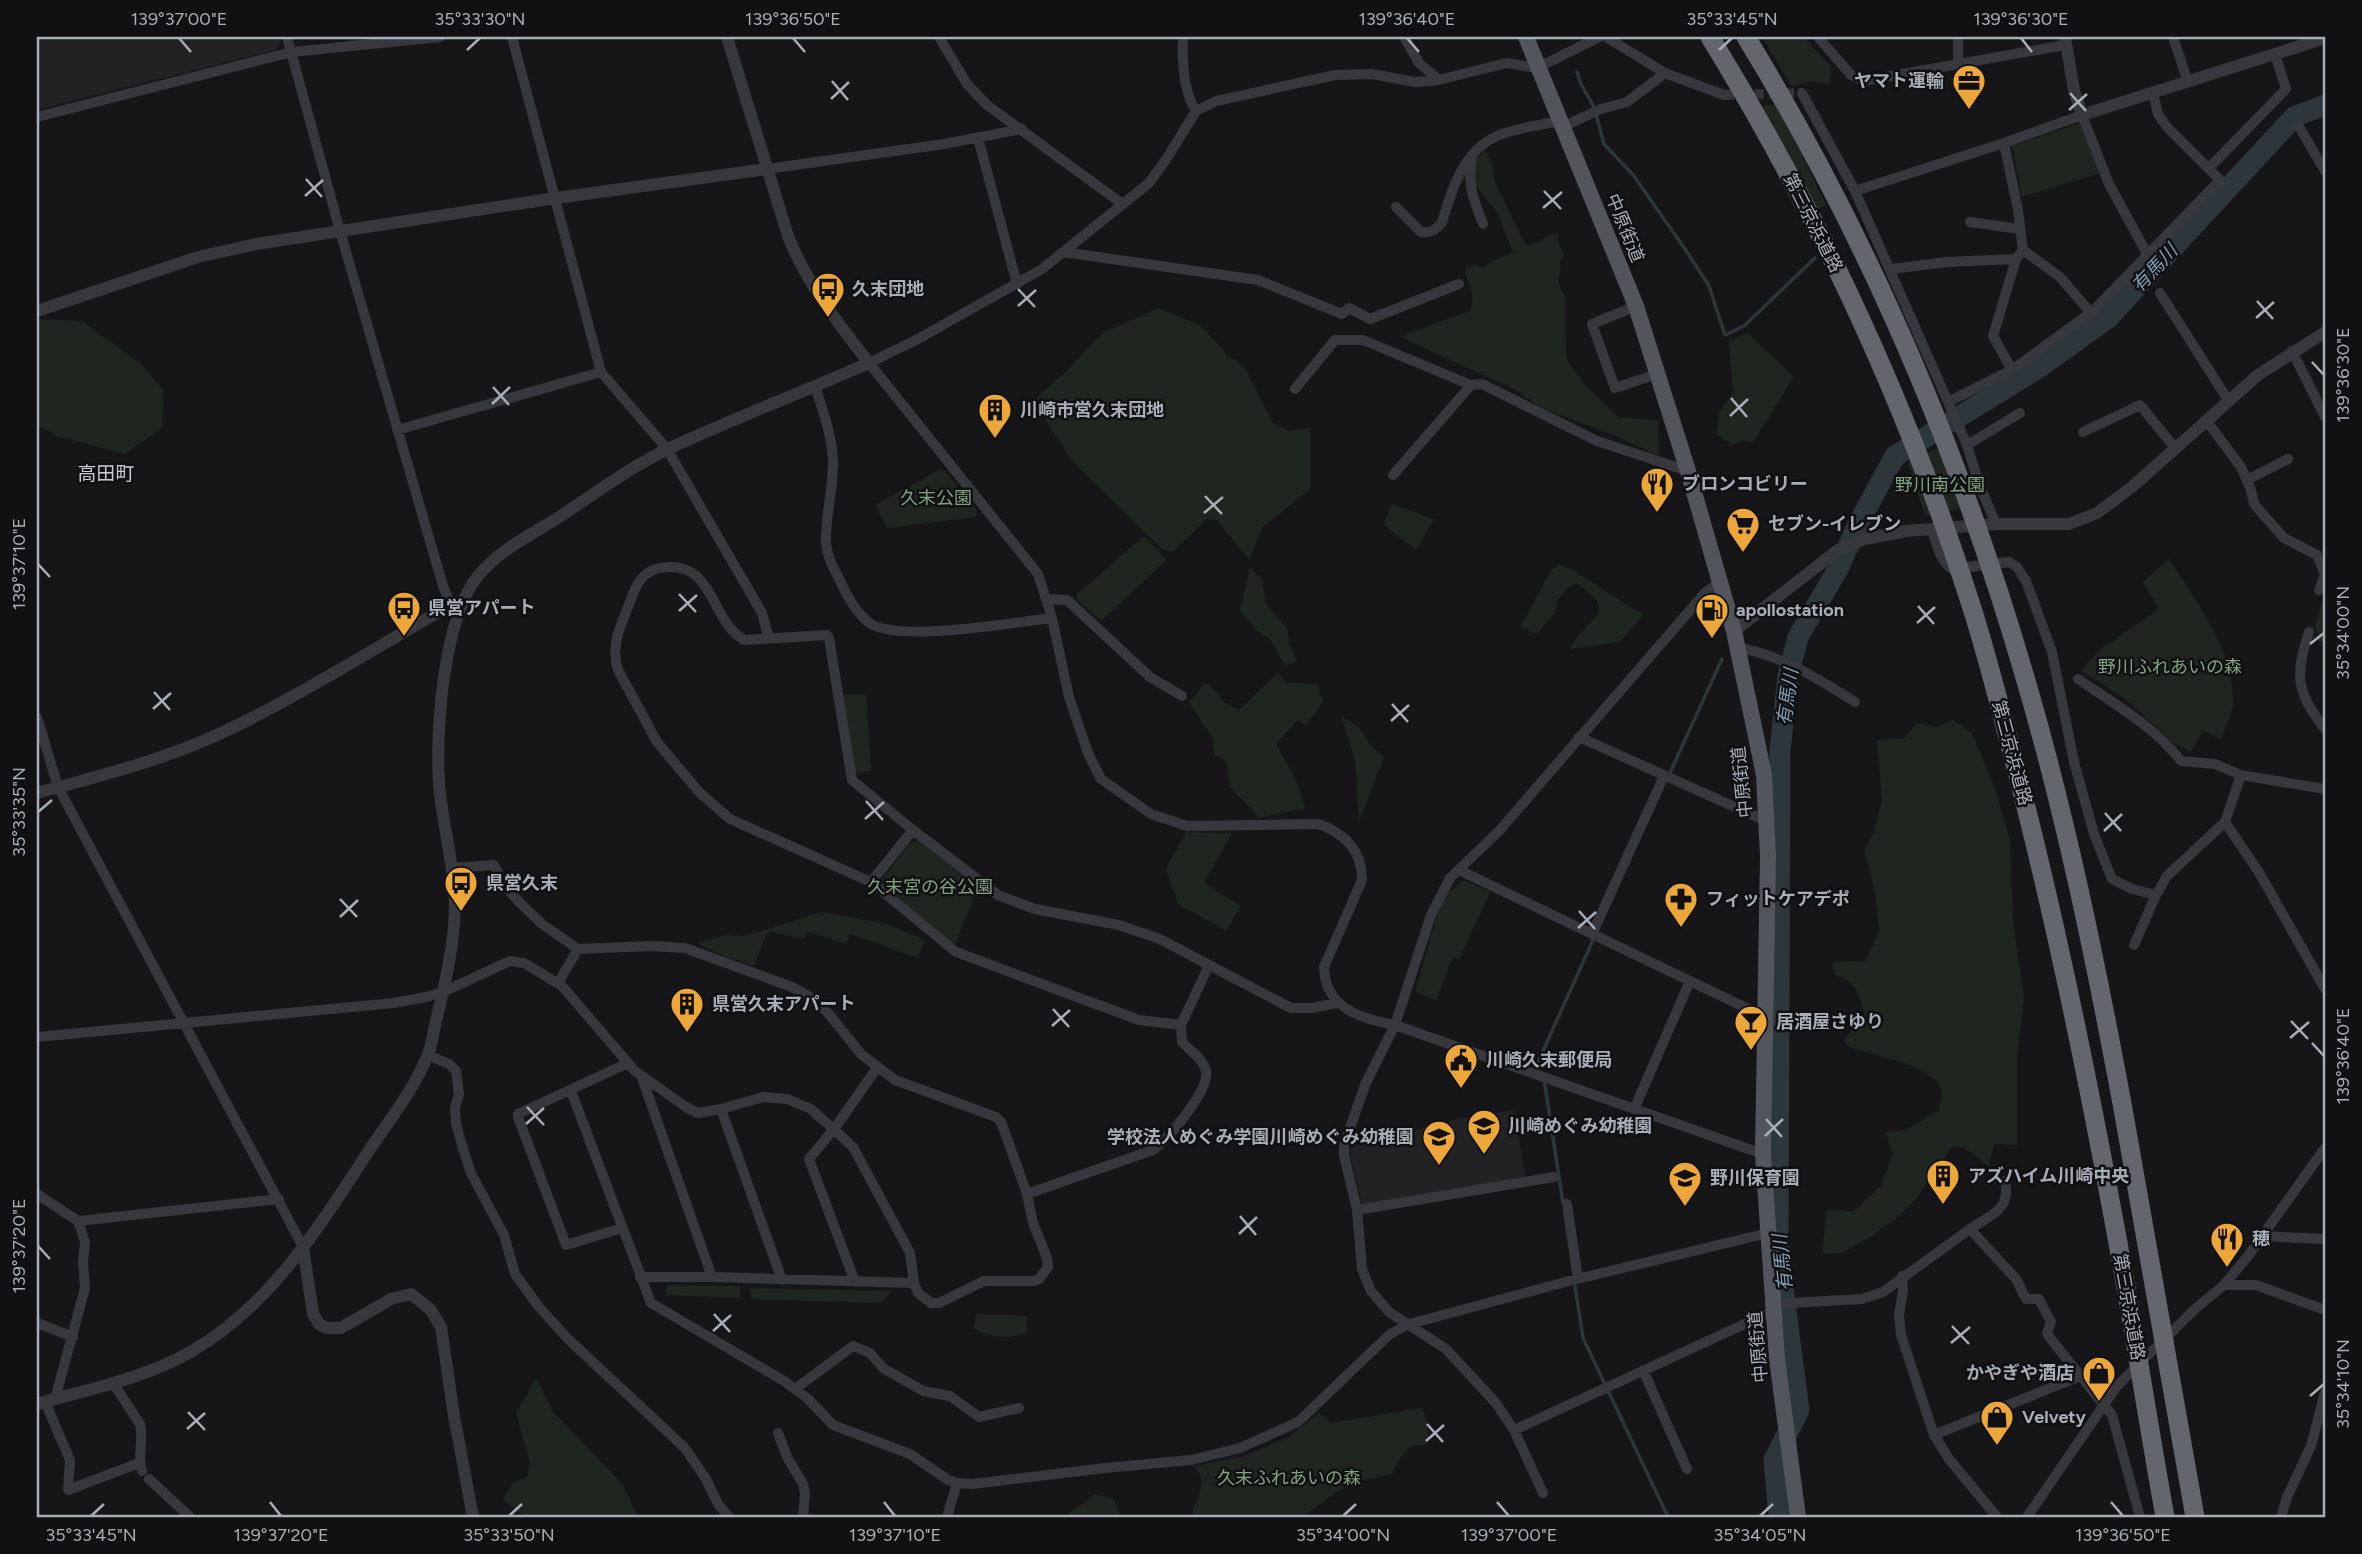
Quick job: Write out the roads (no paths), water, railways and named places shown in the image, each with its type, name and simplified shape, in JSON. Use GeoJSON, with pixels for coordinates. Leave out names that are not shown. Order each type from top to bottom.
{"type":"FeatureCollection","features":[{"type":"Feature","properties":{"kind":"highway","name":"第三京浜道路"},"geometry":{"type":"LineString","coordinates":[[1710,37],[1734,94],[1817,227],[1857,312],[1937,506],[1972,606],[2036,846],[2075,1017],[2114,1218],[2165,1517]]}},
{"type":"Feature","properties":{"kind":"highway","name":"第三京浜道路"},"geometry":{"type":"LineString","coordinates":[[1746,37],[1776,85],[1843,212],[1904,341],[1972,515],[2025,677],[2068,840],[2105,1010],[2196,1517]]}},
{"type":"Feature","properties":{"kind":"main road","name":"中原街道"},"geometry":{"type":"LineString","coordinates":[[1525,37],[1636,306],[1688,471],[1735,639],[1764,775],[1766,821],[1763,1154],[1777,1360],[1798,1517]]}},
{"type":"Feature","properties":{"kind":"street"},"geometry":{"type":"LineString","coordinates":[[45,1401],[113,1383],[167,1364],[210,1339],[262,1296],[303,1247],[397,1110],[428,1055],[443,992],[455,902],[439,788],[438,742],[455,606],[443,586],[287,37]]}},
{"type":"Feature","properties":{"kind":"street"},"geometry":{"type":"LineString","coordinates":[[37,117],[292,52],[440,37]]}},
{"type":"Feature","properties":{"kind":"street"},"geometry":{"type":"LineString","coordinates":[[512,37],[601,372],[667,449],[762,613],[769,639]]}},
{"type":"Feature","properties":{"kind":"street"},"geometry":{"type":"LineString","coordinates":[[727,37],[788,236],[808,279],[822,302],[869,363],[1038,574],[1052,618],[1069,697],[1087,753],[1101,779],[1151,814],[1186,826],[1319,824],[1333,829],[1354,848],[1362,869],[1362,880],[1324,967],[1324,981],[1337,1003],[1366,1020],[1395,1026],[1635,1107],[1763,1154]]}},
{"type":"Feature","properties":{"kind":"street"},"geometry":{"type":"LineString","coordinates":[[939,37],[967,83],[987,105],[1121,203]]}},
{"type":"Feature","properties":{"kind":"street"},"geometry":{"type":"LineString","coordinates":[[1183,37],[1182,60],[1191,104],[1196,111]]}},
{"type":"Feature","properties":{"kind":"street"},"geometry":{"type":"LineString","coordinates":[[1404,37],[1419,63],[1439,80]]}},
{"type":"Feature","properties":{"kind":"street"},"geometry":{"type":"LineString","coordinates":[[37,793],[157,758],[216,735],[271,708],[455,606],[477,576],[505,551],[667,449],[869,363],[1017,284],[1042,269],[1149,183],[1196,111],[1216,101],[1335,75],[1372,74],[1415,82],[1439,80],[1507,62],[1537,68],[1599,37]]}},
{"type":"Feature","properties":{"kind":"street"},"geometry":{"type":"LineString","coordinates":[[1606,37],[1665,73],[1734,94]]}},
{"type":"Feature","properties":{"kind":"street"},"geometry":{"type":"LineString","coordinates":[[1818,37],[1851,75],[1863,80],[2065,41],[2074,89],[2109,184],[2144,250],[2149,254]]}},
{"type":"Feature","properties":{"kind":"street"},"geometry":{"type":"LineString","coordinates":[[1958,37],[1958,63]]}},
{"type":"Feature","properties":{"kind":"street"},"geometry":{"type":"LineString","coordinates":[[2173,37],[2188,82]]}},
{"type":"Feature","properties":{"kind":"street"},"geometry":{"type":"LineString","coordinates":[[1856,191],[2004,143],[2082,114],[2325,38]]}},
{"type":"Feature","properties":{"kind":"street"},"geometry":{"type":"LineString","coordinates":[[2209,168],[2286,89],[2275,54]]}},
{"type":"Feature","properties":{"kind":"street"},"geometry":{"type":"LineString","coordinates":[[1396,207],[1421,232],[1428,233],[1437,229],[1443,222],[1461,167],[1487,142],[1504,133],[1560,124],[1627,102],[1665,73]]}},
{"type":"Feature","properties":{"kind":"street"},"geometry":{"type":"LineString","coordinates":[[1802,93],[1856,191],[1967,444],[1979,484],[1996,524]]}},
{"type":"Feature","properties":{"kind":"street"},"geometry":{"type":"LineString","coordinates":[[1948,402],[2012,370],[2090,312],[2220,180],[2167,128],[2158,114],[2153,93]]}},
{"type":"Feature","properties":{"kind":"street"},"geometry":{"type":"LineString","coordinates":[[2298,125],[2325,171]]}},
{"type":"Feature","properties":{"kind":"street"},"geometry":{"type":"LineString","coordinates":[[37,311],[198,257],[256,244],[1022,130]]}},
{"type":"Feature","properties":{"kind":"street"},"geometry":{"type":"LineString","coordinates":[[978,138],[1017,284]]}},
{"type":"Feature","properties":{"kind":"street"},"geometry":{"type":"LineString","coordinates":[[2004,143],[2018,210],[2020,254],[1993,336],[2012,370]]}},
{"type":"Feature","properties":{"kind":"street"},"geometry":{"type":"LineString","coordinates":[[1472,155],[1468,177],[1470,190],[1483,224]]}},
{"type":"Feature","properties":{"kind":"street"},"geometry":{"type":"LineString","coordinates":[[1970,222],[2020,229]]}},
{"type":"Feature","properties":{"kind":"street"},"geometry":{"type":"LineString","coordinates":[[1063,252],[1258,280],[1342,314],[1349,308],[1370,319],[1459,284]]}},
{"type":"Feature","properties":{"kind":"street"},"geometry":{"type":"LineString","coordinates":[[1891,269],[2020,254],[2060,277],[2090,312]]}},
{"type":"Feature","properties":{"kind":"street"},"geometry":{"type":"LineString","coordinates":[[2160,293],[2228,400]]}},
{"type":"Feature","properties":{"kind":"street"},"geometry":{"type":"LineString","coordinates":[[1636,306],[1592,324],[1615,388],[1657,374]]}},
{"type":"Feature","properties":{"kind":"street"},"geometry":{"type":"LineString","coordinates":[[1856,702],[1801,668],[1735,639],[1838,550],[1865,538],[1906,531],[1996,524],[2069,524],[2083,520],[2113,502],[2228,400],[2292,351],[2325,331]]}},
{"type":"Feature","properties":{"kind":"street"},"geometry":{"type":"LineString","coordinates":[[1294,389],[1335,340],[1363,340],[1471,386],[1482,384],[1597,441],[1688,471]]}},
{"type":"Feature","properties":{"kind":"street"},"geometry":{"type":"LineString","coordinates":[[2292,351],[2325,417]]}},
{"type":"Feature","properties":{"kind":"street"},"geometry":{"type":"LineString","coordinates":[[397,430],[601,372]]}},
{"type":"Feature","properties":{"kind":"street"},"geometry":{"type":"LineString","coordinates":[[815,386],[832,450],[826,548],[831,565],[846,594],[869,623],[880,629],[915,633],[1052,618]]}},
{"type":"Feature","properties":{"kind":"street"},"geometry":{"type":"LineString","coordinates":[[1393,475],[1471,386]]}},
{"type":"Feature","properties":{"kind":"street"},"geometry":{"type":"LineString","coordinates":[[2083,432],[2140,405],[2175,448]]}},
{"type":"Feature","properties":{"kind":"street"},"geometry":{"type":"LineString","coordinates":[[1967,444],[2020,413]]}},
{"type":"Feature","properties":{"kind":"street"},"geometry":{"type":"LineString","coordinates":[[2206,420],[2241,467],[2254,504],[2284,538],[2317,555],[2325,575],[2319,590]]}},
{"type":"Feature","properties":{"kind":"street"},"geometry":{"type":"LineString","coordinates":[[2247,480],[2288,459]]}},
{"type":"Feature","properties":{"kind":"street"},"geometry":{"type":"LineString","coordinates":[[1932,529],[1939,554],[1952,569],[2009,562],[2017,567],[2026,581],[2052,652],[2074,762],[2094,834],[2112,879],[2132,889],[2156,895]]}},
{"type":"Feature","properties":{"kind":"street"},"geometry":{"type":"LineString","coordinates":[[1181,1025],[1139,1020],[956,952],[872,883],[730,819],[699,792],[652,735],[618,670],[614,658],[615,643],[639,580],[654,569],[672,566],[692,572],[705,585],[731,630],[744,640],[827,635],[852,780],[998,895],[1035,909],[1119,925],[1160,939],[1291,1008],[1312,1008],[1337,1003]]}},
{"type":"Feature","properties":{"kind":"street"},"geometry":{"type":"LineString","coordinates":[[1543,1493],[1514,1430],[1495,1402],[1446,1349],[1406,1325],[1389,1312],[1371,1292],[1362,1269],[1357,1210],[1343,1145],[1365,1085],[1395,1026],[1431,915],[1450,878],[1499,831],[1704,594],[1719,582]]}},
{"type":"Feature","properties":{"kind":"street"},"geometry":{"type":"LineString","coordinates":[[1046,599],[1067,600],[1150,677],[1182,696]]}},
{"type":"Feature","properties":{"kind":"street"},"geometry":{"type":"LineString","coordinates":[[2309,632],[2300,667],[2302,691],[2306,705],[2325,729]]}},
{"type":"Feature","properties":{"kind":"street"},"geometry":{"type":"LineString","coordinates":[[2078,678],[2171,748],[2181,761],[2215,764],[2241,775],[2325,789]]}},
{"type":"Feature","properties":{"kind":"street"},"geometry":{"type":"LineString","coordinates":[[37,717],[58,787],[303,1247],[313,1314],[319,1324],[326,1328],[341,1328],[391,1299],[411,1294],[430,1309],[441,1327],[473,1517]]}},
{"type":"Feature","properties":{"kind":"street"},"geometry":{"type":"LineString","coordinates":[[1579,737],[1766,821]]}},
{"type":"Feature","properties":{"kind":"street"},"geometry":{"type":"LineString","coordinates":[[2134,946],[2167,876],[2225,822],[2241,775]]}},
{"type":"Feature","properties":{"kind":"street"},"geometry":{"type":"LineString","coordinates":[[1592,934],[1664,776]]}},
{"type":"Feature","properties":{"kind":"street"},"geometry":{"type":"LineString","coordinates":[[2225,822],[2260,874],[2325,989]]}},
{"type":"Feature","properties":{"kind":"street"},"geometry":{"type":"LineString","coordinates":[[872,883],[913,830]]}},
{"type":"Feature","properties":{"kind":"street"},"geometry":{"type":"LineString","coordinates":[[37,1037],[394,1003],[426,998],[443,992],[510,961],[524,962],[558,984],[628,1063],[686,1107],[698,1113],[763,1097],[787,1098],[811,1109],[853,1147],[910,1253],[918,1293],[932,1303],[939,1303],[984,1281],[1034,1281],[1039,1279],[1048,1267],[1027,1195],[1001,1122],[996,1117],[895,1080],[861,1054],[828,1013],[807,995],[792,987],[684,948],[651,946],[578,949],[542,924],[517,900],[503,883],[494,865],[451,868]]}},
{"type":"Feature","properties":{"kind":"street"},"geometry":{"type":"LineString","coordinates":[[1459,870],[1765,1017]]}},
{"type":"Feature","properties":{"kind":"street"},"geometry":{"type":"LineString","coordinates":[[558,984],[578,949]]}},
{"type":"Feature","properties":{"kind":"street"},"geometry":{"type":"LineString","coordinates":[[1027,1195],[1153,1150],[1178,1126],[1205,1082],[1203,1063],[1182,1042],[1181,1025],[1209,965]]}},
{"type":"Feature","properties":{"kind":"street"},"geometry":{"type":"LineString","coordinates":[[1635,1107],[1690,981]]}},
{"type":"Feature","properties":{"kind":"street"},"geometry":{"type":"LineString","coordinates":[[428,1055],[449,1064],[456,1071],[459,1094],[455,1108],[456,1124],[463,1149],[471,1173],[504,1236],[515,1274],[539,1307],[567,1338],[685,1448],[706,1479],[718,1504],[729,1517]]}},
{"type":"Feature","properties":{"kind":"street"},"geometry":{"type":"LineString","coordinates":[[622,1228],[566,1245],[518,1117],[519,1114],[628,1063]]}},
{"type":"Feature","properties":{"kind":"street"},"geometry":{"type":"LineString","coordinates":[[855,1282],[809,1159],[877,1068]]}},
{"type":"Feature","properties":{"kind":"street"},"geometry":{"type":"LineString","coordinates":[[641,1075],[712,1277]]}},
{"type":"Feature","properties":{"kind":"street"},"geometry":{"type":"LineString","coordinates":[[571,1091],[651,1303],[795,1389],[833,1425],[910,1454],[948,1480],[957,1483],[973,1484],[1191,1460],[1240,1448],[1298,1422],[1389,1335],[1406,1325],[1578,1279],[1768,1233]]}},
{"type":"Feature","properties":{"kind":"street"},"geometry":{"type":"LineString","coordinates":[[721,1109],[782,1280]]}},
{"type":"Feature","properties":{"kind":"street"},"geometry":{"type":"LineString","coordinates":[[2027,1517],[2117,1386],[2195,1309],[2224,1285],[2325,1149]]}},
{"type":"Feature","properties":{"kind":"street"},"geometry":{"type":"LineString","coordinates":[[1357,1210],[1554,1178]]}},
{"type":"Feature","properties":{"kind":"street"},"geometry":{"type":"LineString","coordinates":[[1514,1430],[1775,1306],[1862,1299],[1883,1292],[2004,1205],[2007,1193],[2005,1181]]}},
{"type":"Feature","properties":{"kind":"street"},"geometry":{"type":"LineString","coordinates":[[37,1194],[78,1221],[85,1242],[85,1288],[73,1337],[45,1401],[70,1460],[68,1490],[143,1471]]}},
{"type":"Feature","properties":{"kind":"street"},"geometry":{"type":"LineString","coordinates":[[78,1221],[279,1199]]}},
{"type":"Feature","properties":{"kind":"street"},"geometry":{"type":"LineString","coordinates":[[1567,1204],[1578,1279]]}},
{"type":"Feature","properties":{"kind":"street"},"geometry":{"type":"LineString","coordinates":[[1970,1229],[2016,1279],[2026,1299],[2039,1299],[2051,1322],[2047,1333],[2112,1415],[2140,1517]]}},
{"type":"Feature","properties":{"kind":"street"},"geometry":{"type":"LineString","coordinates":[[2262,1236],[2325,1238]]}},
{"type":"Feature","properties":{"kind":"street"},"geometry":{"type":"LineString","coordinates":[[1902,1276],[1903,1291],[1899,1315],[1901,1335],[1934,1435],[1949,1459],[1997,1517]]}},
{"type":"Feature","properties":{"kind":"street"},"geometry":{"type":"LineString","coordinates":[[640,1277],[914,1283]]}},
{"type":"Feature","properties":{"kind":"street"},"geometry":{"type":"LineString","coordinates":[[2224,1285],[2256,1285],[2325,1310]]}},
{"type":"Feature","properties":{"kind":"street"},"geometry":{"type":"LineString","coordinates":[[37,1323],[73,1337]]}},
{"type":"Feature","properties":{"kind":"street"},"geometry":{"type":"LineString","coordinates":[[795,1389],[853,1346],[870,1353],[883,1368],[923,1391],[950,1396],[979,1417],[1019,1408]]}},
{"type":"Feature","properties":{"kind":"street"},"geometry":{"type":"LineString","coordinates":[[1643,1370],[1687,1469]]}},
{"type":"Feature","properties":{"kind":"street"},"geometry":{"type":"LineString","coordinates":[[1934,1435],[2080,1376]]}},
{"type":"Feature","properties":{"kind":"street"},"geometry":{"type":"LineString","coordinates":[[113,1383],[140,1424],[143,1471],[190,1517]]}},
{"type":"Feature","properties":{"kind":"street"},"geometry":{"type":"LineString","coordinates":[[2281,1517],[2287,1497],[2311,1446],[2325,1392]]}},
{"type":"Feature","properties":{"kind":"street"},"geometry":{"type":"LineString","coordinates":[[778,1433],[788,1459],[803,1483],[803,1517]]}},
{"type":"Feature","properties":{"kind":"street"},"geometry":{"type":"LineString","coordinates":[[947,1517],[957,1483]]}},
{"type":"Feature","properties":{"kind":"waterway"},"geometry":{"type":"LineString","coordinates":[[1577,72],[1594,107],[1604,144],[1634,176],[1709,286],[1725,335],[1744,326],[1815,258]]}},
{"type":"Feature","properties":{"kind":"waterway","name":"有馬川"},"geometry":{"type":"LineString","coordinates":[[1779,1517],[1774,1460],[1799,1410],[1778,1235],[1780,750],[1788,676],[1798,637],[1838,569],[1859,522],[1895,456],[2040,367],[2108,318],[2295,116],[2325,105]]}},
{"type":"Feature","properties":{"kind":"waterway"},"geometry":{"type":"LineString","coordinates":[[1669,775],[1722,659]]}},
{"type":"Feature","properties":{"kind":"waterway"},"geometry":{"type":"LineString","coordinates":[[1534,1071],[1594,938]]}},
{"type":"Feature","properties":{"kind":"waterway"},"geometry":{"type":"LineString","coordinates":[[1544,1079],[1563,1203]]}},
{"type":"Feature","properties":{"kind":"waterway"},"geometry":{"type":"LineString","coordinates":[[1574,1280],[1583,1338],[1668,1517]]}},
{"type":"Feature","properties":{"kind":"tunnel"},"geometry":{"type":"LineString","coordinates":[[1724,95],[1802,93]]}},
{"type":"Feature","properties":{"kind":"place","name":"ヤマト運輸"},"geometry":{"type":"Point","coordinates":[1969,111]}},
{"type":"Feature","properties":{"kind":"place","name":"久末団地"},"geometry":{"type":"Point","coordinates":[828,319]}},
{"type":"Feature","properties":{"kind":"place","name":"川崎市営久末団地"},"geometry":{"type":"Point","coordinates":[995,440]}},
{"type":"Feature","properties":{"kind":"place","name":"ブロンコビリー"},"geometry":{"type":"Point","coordinates":[1657,514]}},
{"type":"Feature","properties":{"kind":"place","name":"セブン-イレブン"},"geometry":{"type":"Point","coordinates":[1743,554]}},
{"type":"Feature","properties":{"kind":"place","name":"県営アパート"},"geometry":{"type":"Point","coordinates":[404,638]}},
{"type":"Feature","properties":{"kind":"place","name":"apollostation"},"geometry":{"type":"Point","coordinates":[1712,640]}},
{"type":"Feature","properties":{"kind":"place","name":"県営久末"},"geometry":{"type":"Point","coordinates":[461,913]}},
{"type":"Feature","properties":{"kind":"place","name":"フィットケアデポ"},"geometry":{"type":"Point","coordinates":[1681,929]}},
{"type":"Feature","properties":{"kind":"place","name":"県営久末アパート"},"geometry":{"type":"Point","coordinates":[687,1034]}},
{"type":"Feature","properties":{"kind":"place","name":"居酒屋さゆり"},"geometry":{"type":"Point","coordinates":[1751,1052]}},
{"type":"Feature","properties":{"kind":"place","name":"川崎久末郵便局"},"geometry":{"type":"Point","coordinates":[1461,1090]}},
{"type":"Feature","properties":{"kind":"place","name":"川崎めぐみ幼稚園"},"geometry":{"type":"Point","coordinates":[1484,1156]}},
{"type":"Feature","properties":{"kind":"place","name":"学校法人めぐみ学園川崎めぐみ幼稚園"},"geometry":{"type":"Point","coordinates":[1439,1167]}},
{"type":"Feature","properties":{"kind":"place","name":"アズハイム川崎中央"},"geometry":{"type":"Point","coordinates":[1943,1206]}},
{"type":"Feature","properties":{"kind":"place","name":"野川保育園"},"geometry":{"type":"Point","coordinates":[1685,1208]}},
{"type":"Feature","properties":{"kind":"place","name":"穂"},"geometry":{"type":"Point","coordinates":[2227,1269]}},
{"type":"Feature","properties":{"kind":"place","name":"かやぎや酒店"},"geometry":{"type":"Point","coordinates":[2099,1403]}},
{"type":"Feature","properties":{"kind":"place","name":"Velvety"},"geometry":{"type":"Point","coordinates":[1997,1447]}},
{"type":"Feature","properties":{"kind":"district","name":"高田町"},"geometry":{"type":"Point","coordinates":[106,473]}},
{"type":"Feature","properties":{"kind":"park label","name":"野川南公園"},"geometry":{"type":"Point","coordinates":[1940,485]}},
{"type":"Feature","properties":{"kind":"park label","name":"久末公園"},"geometry":{"type":"Point","coordinates":[936,498]}},
{"type":"Feature","properties":{"kind":"park label","name":"野川ふれあいの森"},"geometry":{"type":"Point","coordinates":[2170,667]}},
{"type":"Feature","properties":{"kind":"park label","name":"久末宮の谷公園"},"geometry":{"type":"Point","coordinates":[930,887]}},
{"type":"Feature","properties":{"kind":"park label","name":"久末ふれあいの森"},"geometry":{"type":"Point","coordinates":[1289,1478]}}]}
